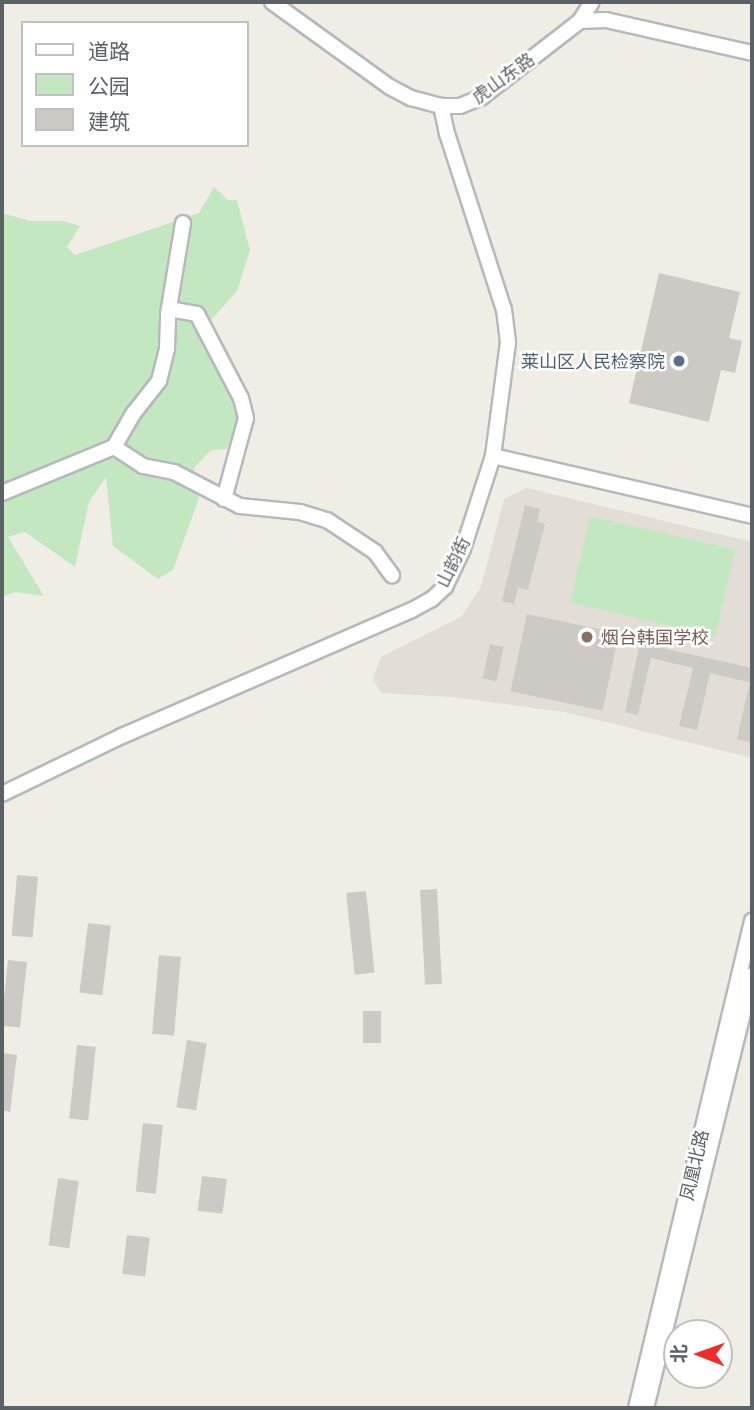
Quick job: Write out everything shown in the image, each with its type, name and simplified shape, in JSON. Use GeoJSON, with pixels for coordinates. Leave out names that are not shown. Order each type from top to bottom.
{"type":"FeatureCollection","features":[{"type":"Feature","properties":{"kind":"street","name":"虎山东路"},"geometry":{"type":"LineString","coordinates":[[272,2],[390,87],[411,98],[441,106],[460,106],[482,97],[580,21],[592,2]]}},
{"type":"Feature","properties":{"kind":"street"},"geometry":{"type":"LineString","coordinates":[[580,21],[606,20],[752,53]]}},
{"type":"Feature","properties":{"kind":"street","name":"山韵街"},"geometry":{"type":"LineString","coordinates":[[2,794],[122,736],[432,599],[444,587],[463,549],[493,456],[508,342],[504,310],[447,134],[441,106]]}},
{"type":"Feature","properties":{"kind":"street"},"geometry":{"type":"LineString","coordinates":[[2,493],[114,447],[133,414],[159,381],[167,348],[169,309],[183,223]]}},
{"type":"Feature","properties":{"kind":"street"},"geometry":{"type":"LineString","coordinates":[[169,309],[197,314],[241,398],[246,418],[224,499]]}},
{"type":"Feature","properties":{"kind":"street"},"geometry":{"type":"LineString","coordinates":[[114,447],[143,466],[174,472],[240,506],[300,512],[327,520],[375,552],[392,575]]}},
{"type":"Feature","properties":{"kind":"street"},"geometry":{"type":"LineString","coordinates":[[493,456],[752,516]]}},
{"type":"Feature","properties":{"kind":"street","name":"凤凰北路"},"geometry":{"type":"LineString","coordinates":[[636,1408],[752,921]]}},
{"type":"Feature","properties":{"kind":"street","name":"凤凰北路"},"geometry":{"type":"LineString","coordinates":[[646,1408],[752,975]]}},
{"type":"Feature","properties":{"kind":"shaded area","name":"烟台韩国学校"},"geometry":{"type":"Polygon","coordinates":[[[527,488],[752,542],[752,758],[565,712],[451,697],[381,693],[373,679],[381,657],[461,617],[481,587],[504,499],[527,488]]]}},
{"type":"Feature","properties":{"kind":"green space"},"geometry":{"type":"Polygon","coordinates":[[[214,187],[228,200],[237,200],[250,250],[237,291],[203,329],[221,368],[239,420],[227,449],[211,450],[194,468],[199,498],[173,570],[158,579],[113,546],[106,477],[89,502],[75,567],[25,532],[8,537],[44,596],[15,592],[2,597],[2,213],[30,221],[64,221],[80,226],[67,247],[75,255],[199,213],[214,187]]]}},
{"type":"Feature","properties":{"kind":"green space"},"geometry":{"type":"Polygon","coordinates":[[[590,516],[735,550],[715,636],[570,603],[590,516]]]}},
{"type":"Feature","properties":{"kind":"building"},"geometry":{"type":"Polygon","coordinates":[[[659,273],[740,292],[729,338],[742,341],[735,373],[721,370],[709,422],[629,403],[659,273]]]}},
{"type":"Feature","properties":{"kind":"building"},"geometry":{"type":"Polygon","coordinates":[[[525,505],[540,509],[537,522],[545,524],[528,590],[518,588],[514,604],[502,601],[525,505]]]}},
{"type":"Feature","properties":{"kind":"building"},"geometry":{"type":"Polygon","coordinates":[[[527,614],[619,634],[603,711],[511,691],[527,614]]]}},
{"type":"Feature","properties":{"kind":"building"},"geometry":{"type":"Polygon","coordinates":[[[640,643],[752,668],[752,683],[710,673],[697,730],[679,726],[693,668],[651,658],[638,715],[625,712],[640,643]]]}},
{"type":"Feature","properties":{"kind":"building"},"geometry":{"type":"Polygon","coordinates":[[[490,644],[504,647],[496,681],[483,678],[490,644]]]}},
{"type":"Feature","properties":{"kind":"building"},"geometry":{"type":"Polygon","coordinates":[[[749,686],[752,686],[752,743],[737,739],[749,686]]]}},
{"type":"Feature","properties":{"kind":"building"},"geometry":{"type":"Polygon","coordinates":[[[17,875],[38,877],[33,938],[12,936],[17,875]]]}},
{"type":"Feature","properties":{"kind":"building"},"geometry":{"type":"Polygon","coordinates":[[[437,889],[442,984],[425,985],[420,890],[437,889]]]}},
{"type":"Feature","properties":{"kind":"building"},"geometry":{"type":"Polygon","coordinates":[[[366,891],[375,973],[355,975],[346,893],[366,891]]]}},
{"type":"Feature","properties":{"kind":"building"},"geometry":{"type":"Polygon","coordinates":[[[88,923],[111,926],[102,995],[79,992],[88,923]]]}},
{"type":"Feature","properties":{"kind":"building"},"geometry":{"type":"Polygon","coordinates":[[[159,955],[181,957],[174,1036],[152,1034],[159,955]]]}},
{"type":"Feature","properties":{"kind":"building"},"geometry":{"type":"Polygon","coordinates":[[[8,960],[27,962],[20,1028],[2,1026],[8,960]]]}},
{"type":"Feature","properties":{"kind":"building"},"geometry":{"type":"Polygon","coordinates":[[[363,1011],[381,1011],[381,1043],[363,1043],[363,1011]]]}},
{"type":"Feature","properties":{"kind":"building"},"geometry":{"type":"Polygon","coordinates":[[[187,1040],[207,1043],[196,1110],[176,1107],[187,1040]]]}},
{"type":"Feature","properties":{"kind":"building"},"geometry":{"type":"Polygon","coordinates":[[[77,1045],[96,1047],[88,1121],[69,1119],[77,1045]]]}},
{"type":"Feature","properties":{"kind":"building"},"geometry":{"type":"Polygon","coordinates":[[[2,1053],[17,1055],[10,1112],[2,1110],[2,1053]]]}},
{"type":"Feature","properties":{"kind":"building"},"geometry":{"type":"Polygon","coordinates":[[[143,1123],[163,1125],[156,1194],[136,1192],[143,1123]]]}},
{"type":"Feature","properties":{"kind":"building"},"geometry":{"type":"Polygon","coordinates":[[[202,1176],[227,1179],[223,1214],[198,1211],[202,1176]]]}},
{"type":"Feature","properties":{"kind":"building"},"geometry":{"type":"Polygon","coordinates":[[[58,1178],[79,1181],[69,1248],[49,1245],[58,1178]]]}},
{"type":"Feature","properties":{"kind":"building"},"geometry":{"type":"Polygon","coordinates":[[[127,1235],[150,1238],[145,1277],[122,1274],[127,1235]]]}},
{"type":"Feature","properties":{"kind":"place","name":"莱山区人民检察院"},"geometry":{"type":"Point","coordinates":[679,361]}},
{"type":"Feature","properties":{"kind":"place","name":"烟台韩国学校"},"geometry":{"type":"Point","coordinates":[587,637]}}]}
